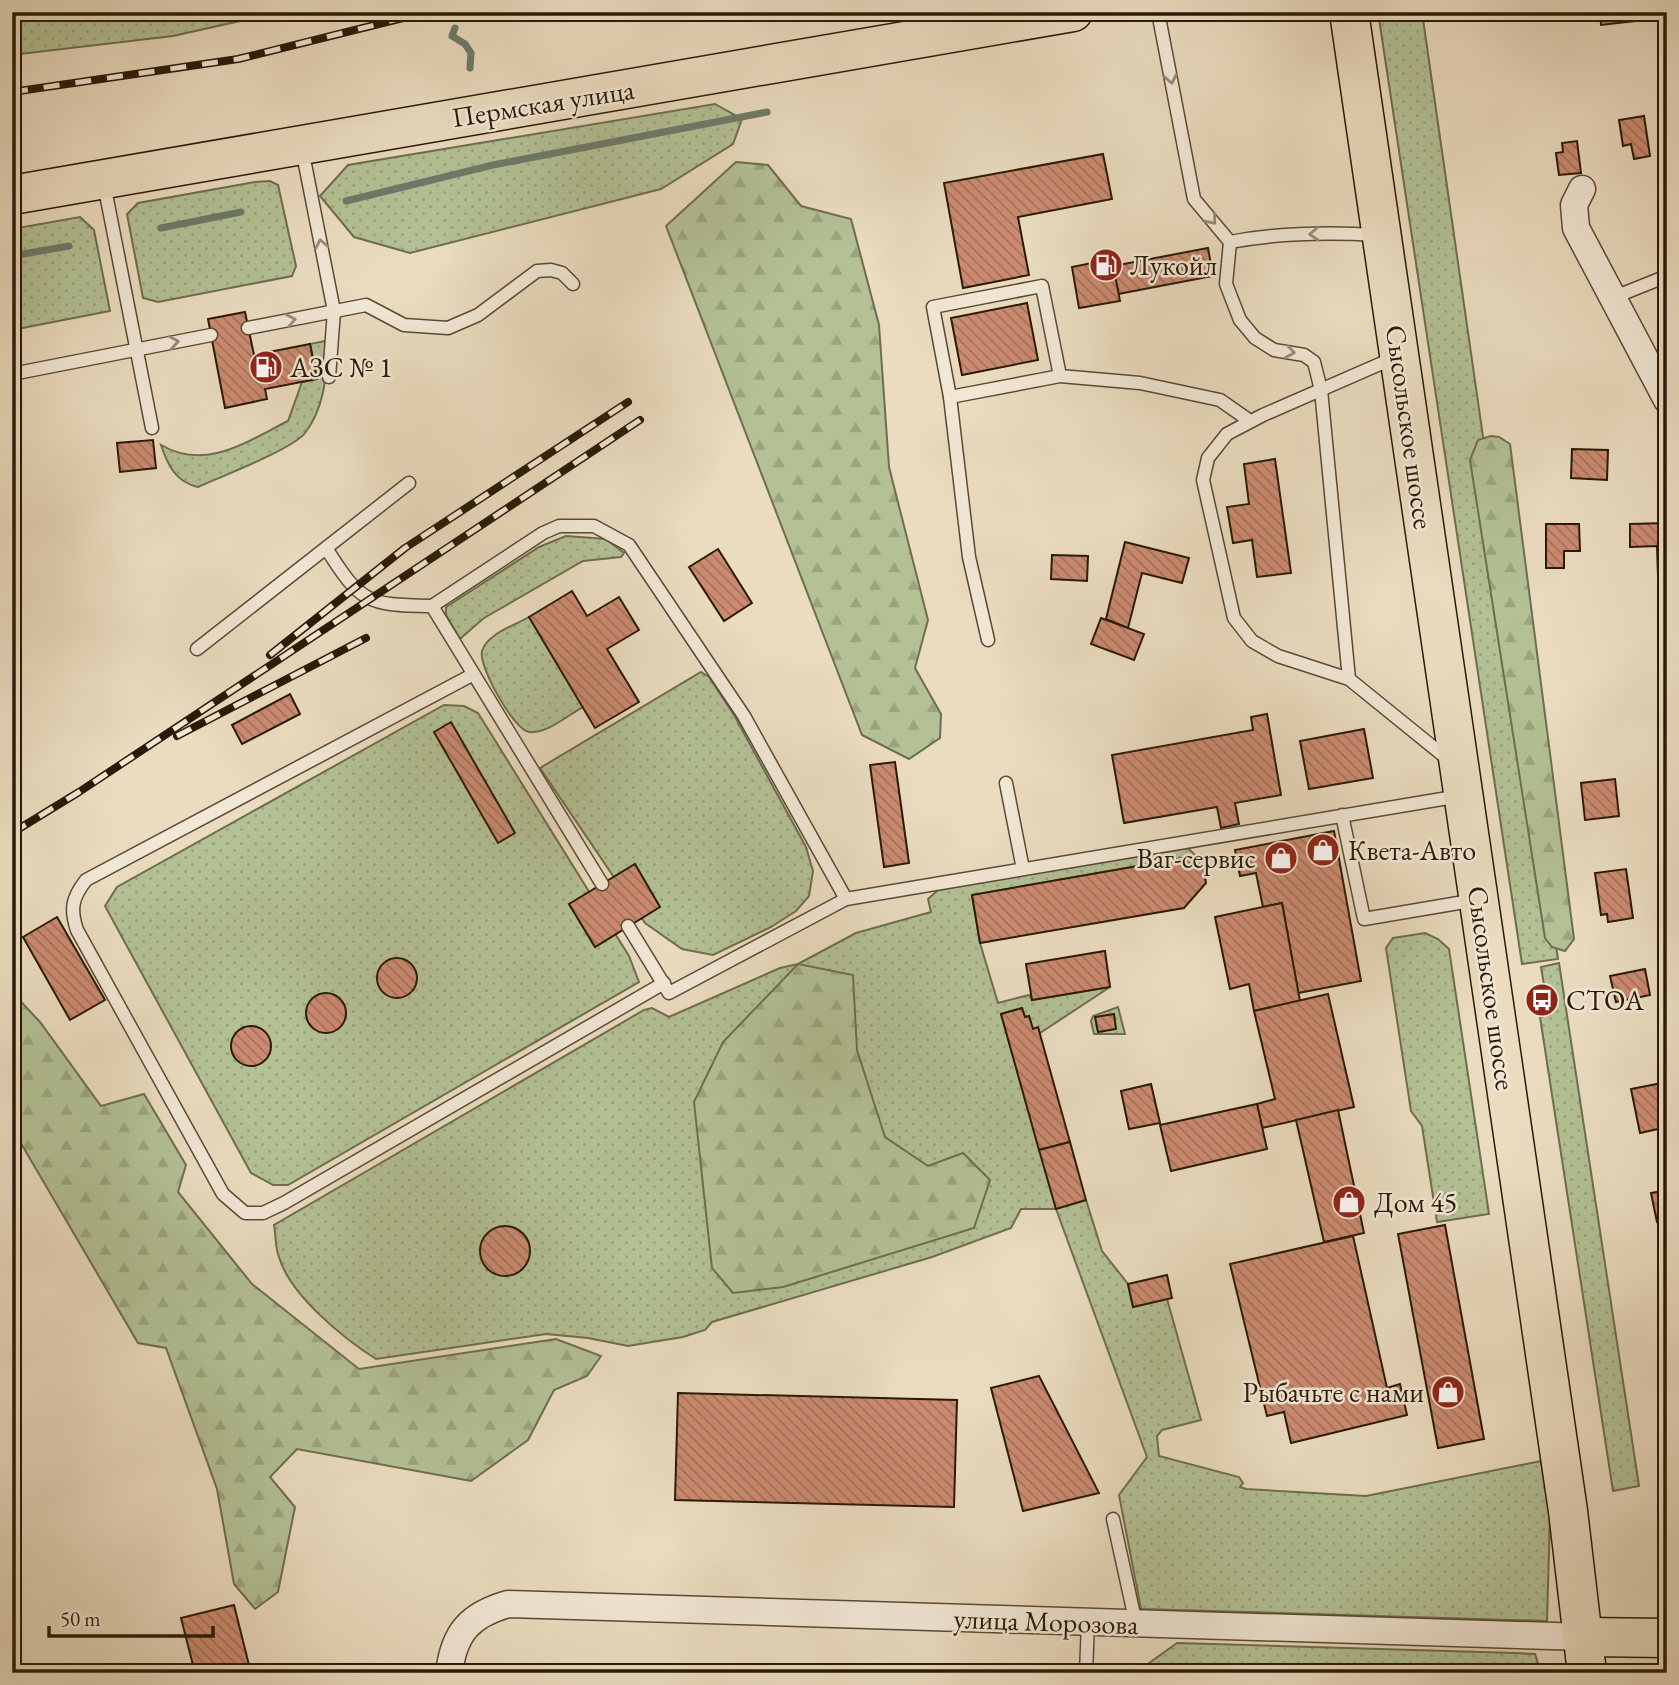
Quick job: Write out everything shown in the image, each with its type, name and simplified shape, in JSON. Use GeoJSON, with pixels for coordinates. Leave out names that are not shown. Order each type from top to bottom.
{"type":"FeatureCollection","features":[{"type":"Feature","properties":{"kind":"main road","name":"Пермская улица"},"geometry":{"type":"LineString","coordinates":[[12,195],[1073,12]]}},
{"type":"Feature","properties":{"kind":"main road","name":"Сысольское шоссе"},"geometry":{"type":"LineString","coordinates":[[1349,12],[1586,1655]]}},
{"type":"Feature","properties":{"kind":"main road","name":"улица Морозова"},"geometry":{"type":"LineString","coordinates":[[1586,1655],[1667,1638]]}},
{"type":"Feature","properties":{"kind":"street"},"geometry":{"type":"LineString","coordinates":[[1582,189],[1574,205],[1576,228],[1667,400]]}},
{"type":"Feature","properties":{"kind":"street","name":"улица Морозова"},"geometry":{"type":"LineString","coordinates":[[455,1667],[457,1638],[470,1622],[486,1610],[508,1604],[1136,1623],[1586,1655]]}},
{"type":"Feature","properties":{"kind":"lane"},"geometry":{"type":"LineString","coordinates":[[1158,12],[1194,199],[1230,242],[1226,284],[1240,320],[1255,338],[1274,350],[1304,355],[1314,362],[1321,390],[1349,679]]}},
{"type":"Feature","properties":{"kind":"lane"},"geometry":{"type":"LineString","coordinates":[[302,145],[334,311],[328,377]]}},
{"type":"Feature","properties":{"kind":"lane"},"geometry":{"type":"LineString","coordinates":[[103,179],[152,428]]}},
{"type":"Feature","properties":{"kind":"lane"},"geometry":{"type":"LineString","coordinates":[[1230,242],[1260,236],[1330,233],[1382,235]]}},
{"type":"Feature","properties":{"kind":"lane"},"geometry":{"type":"LineString","coordinates":[[248,328],[366,305],[404,325],[448,328],[478,315],[537,271],[551,270],[562,273],[573,284]]}},
{"type":"Feature","properties":{"kind":"lane"},"geometry":{"type":"LineString","coordinates":[[1612,298],[1667,276]]}},
{"type":"Feature","properties":{"kind":"lane"},"geometry":{"type":"LineString","coordinates":[[988,640],[969,557],[950,397],[933,307],[1042,286],[1060,376]]}},
{"type":"Feature","properties":{"kind":"lane"},"geometry":{"type":"LineString","coordinates":[[12,374],[211,335]]}},
{"type":"Feature","properties":{"kind":"lane"},"geometry":{"type":"LineString","coordinates":[[1399,356],[1250,421],[1227,434],[1208,458],[1203,480],[1234,618],[1252,641],[1278,656],[1349,679],[1462,782]]}},
{"type":"Feature","properties":{"kind":"lane"},"geometry":{"type":"LineString","coordinates":[[950,397],[1060,376],[1140,383],[1220,400],[1250,421]]}},
{"type":"Feature","properties":{"kind":"lane"},"geometry":{"type":"LineString","coordinates":[[197,649],[409,483]]}},
{"type":"Feature","properties":{"kind":"lane"},"geometry":{"type":"LineString","coordinates":[[326,548],[352,588],[360,594],[381,603],[432,606],[529,542],[559,526],[594,526],[629,545],[744,716],[846,899]]}},
{"type":"Feature","properties":{"kind":"lane"},"geometry":{"type":"LineString","coordinates":[[432,606],[602,884]]}},
{"type":"Feature","properties":{"kind":"lane"},"geometry":{"type":"LineString","coordinates":[[472,675],[86,880],[73,900],[71,912],[77,930],[223,1194],[245,1213],[263,1213],[284,1203],[664,983]]}},
{"type":"Feature","properties":{"kind":"lane"},"geometry":{"type":"LineString","coordinates":[[628,926],[669,993],[846,899],[1342,815],[1462,782]]}},
{"type":"Feature","properties":{"kind":"lane"},"geometry":{"type":"LineString","coordinates":[[1006,783],[1023,869]]}},
{"type":"Feature","properties":{"kind":"lane"},"geometry":{"type":"LineString","coordinates":[[1342,815],[1364,919],[1479,900]]}},
{"type":"Feature","properties":{"kind":"lane"},"geometry":{"type":"LineString","coordinates":[[1114,1519],[1136,1623]]}},
{"type":"Feature","properties":{"kind":"lane"},"geometry":{"type":"LineString","coordinates":[[1086,1673],[1088,1622]]}},
{"type":"Feature","properties":{"kind":"green space"},"geometry":{"type":"Polygon","coordinates":[[[12,12],[280,12],[173,36],[12,55],[12,12]]]}},
{"type":"Feature","properties":{"kind":"green space"},"geometry":{"type":"Polygon","coordinates":[[[1378,12],[1422,12],[1558,959],[1522,964],[1378,12]]]}},
{"type":"Feature","properties":{"kind":"green space"},"geometry":{"type":"Polygon","coordinates":[[[715,104],[742,119],[733,144],[661,189],[410,253],[354,237],[320,196],[348,165],[715,104]]]}},
{"type":"Feature","properties":{"kind":"green space"},"geometry":{"type":"Polygon","coordinates":[[[736,162],[768,165],[801,206],[851,219],[879,325],[889,467],[928,620],[915,668],[941,714],[940,738],[909,759],[862,735],[666,226],[736,162]]]}},
{"type":"Feature","properties":{"kind":"green space"},"geometry":{"type":"Polygon","coordinates":[[[270,181],[278,185],[296,266],[292,276],[158,302],[143,298],[127,214],[138,203],[270,181]]]}},
{"type":"Feature","properties":{"kind":"green space"},"geometry":{"type":"Polygon","coordinates":[[[80,217],[94,230],[110,311],[12,330],[12,229],[80,217]]]}},
{"type":"Feature","properties":{"kind":"green space"},"geometry":{"type":"Polygon","coordinates":[[[325,341],[329,344],[321,402],[312,423],[298,440],[198,487],[178,477],[161,445],[194,455],[226,451],[288,421],[302,382],[317,379],[310,344],[325,341]]]}},
{"type":"Feature","properties":{"kind":"green space"},"geometry":{"type":"Polygon","coordinates":[[[1491,436],[1499,437],[1510,444],[1574,939],[1565,951],[1552,947],[1545,938],[1470,460],[1478,440],[1491,436]]]}},
{"type":"Feature","properties":{"kind":"green space"},"geometry":{"type":"Polygon","coordinates":[[[566,536],[606,539],[624,553],[621,557],[583,561],[484,618],[460,639],[446,615],[446,607],[539,547],[566,536]]]}},
{"type":"Feature","properties":{"kind":"green space"},"geometry":{"type":"Polygon","coordinates":[[[529,617],[583,707],[550,727],[536,732],[523,729],[506,709],[491,683],[482,659],[482,651],[489,640],[529,617]]]}},
{"type":"Feature","properties":{"kind":"green space"},"geometry":{"type":"Polygon","coordinates":[[[701,672],[709,677],[734,715],[806,847],[813,871],[809,896],[796,911],[771,927],[713,955],[682,949],[645,923],[540,768],[701,672]]]}},
{"type":"Feature","properties":{"kind":"green space"},"geometry":{"type":"Polygon","coordinates":[[[444,705],[464,706],[478,713],[629,956],[639,982],[288,1185],[273,1185],[251,1173],[105,906],[117,887],[444,705]]]}},
{"type":"Feature","properties":{"kind":"green space"},"geometry":{"type":"Polygon","coordinates":[[[1186,846],[1196,856],[972,895],[980,943],[998,1003],[1029,995],[1032,1000],[1110,987],[1040,1033],[1038,1028],[1033,1029],[1029,1016],[1025,1017],[1022,1008],[1001,1014],[1056,1208],[1086,1200],[1102,1251],[1128,1284],[1133,1307],[1167,1299],[1201,1420],[1162,1430],[1157,1436],[1159,1456],[1239,1477],[1243,1483],[1240,1487],[1246,1489],[1366,1496],[1541,1461],[1550,1515],[1547,1621],[1141,1609],[1119,1495],[1147,1457],[1056,1209],[1021,1209],[1011,1228],[932,1257],[712,1322],[705,1330],[683,1337],[628,1346],[588,1338],[546,1334],[376,1359],[348,1340],[319,1314],[294,1286],[285,1271],[278,1253],[274,1225],[644,1010],[652,1008],[669,1017],[780,968],[798,964],[856,933],[931,912],[928,899],[938,890],[1186,846]]]}},
{"type":"Feature","properties":{"kind":"green space"},"geometry":{"type":"Polygon","coordinates":[[[1425,933],[1438,939],[1449,949],[1489,1214],[1437,1222],[1422,1126],[1411,1111],[1386,948],[1393,938],[1425,933]]]}},
{"type":"Feature","properties":{"kind":"green space"},"geometry":{"type":"Polygon","coordinates":[[[1559,963],[1639,1486],[1613,1491],[1540,1017],[1549,1015],[1541,967],[1559,963]]]}},
{"type":"Feature","properties":{"kind":"green space"},"geometry":{"type":"Polygon","coordinates":[[[798,964],[853,975],[857,1050],[885,1137],[928,1166],[963,1153],[990,1180],[974,1228],[783,1287],[733,1293],[712,1268],[694,1102],[723,1042],[798,964]]]}},
{"type":"Feature","properties":{"kind":"green space"},"geometry":{"type":"Polygon","coordinates":[[[12,992],[40,1022],[101,1106],[144,1094],[186,1165],[178,1192],[252,1284],[359,1369],[556,1339],[601,1356],[587,1376],[554,1390],[528,1440],[471,1481],[297,1449],[270,1477],[295,1507],[278,1592],[255,1609],[234,1584],[217,1489],[166,1348],[138,1343],[12,1128],[12,992]]]}},
{"type":"Feature","properties":{"kind":"green space"},"geometry":{"type":"Polygon","coordinates":[[[1118,1007],[1125,1034],[1094,1034],[1091,1021],[1093,1016],[1118,1007]]]}},
{"type":"Feature","properties":{"kind":"green space"},"geometry":{"type":"Polygon","coordinates":[[[1177,1643],[1535,1654],[1541,1673],[1145,1673],[1145,1666],[1177,1643]]]}},
{"type":"Feature","properties":{"kind":"building"},"geometry":{"type":"Polygon","coordinates":[[[1600,12],[1643,12],[1644,20],[1601,25],[1600,12]]]}},
{"type":"Feature","properties":{"kind":"building"},"geometry":{"type":"Polygon","coordinates":[[[1644,116],[1650,156],[1634,159],[1631,144],[1623,146],[1619,120],[1644,116]]]}},
{"type":"Feature","properties":{"kind":"building"},"geometry":{"type":"Polygon","coordinates":[[[1577,141],[1581,173],[1559,175],[1556,153],[1563,152],[1562,143],[1577,141]]]}},
{"type":"Feature","properties":{"kind":"building"},"geometry":{"type":"Polygon","coordinates":[[[1103,154],[1112,199],[1018,217],[1029,275],[963,288],[944,183],[1103,154]]]}},
{"type":"Feature","properties":{"kind":"building"},"geometry":{"type":"Polygon","coordinates":[[[1208,248],[1213,276],[1118,294],[1113,266],[1208,248]]]}},
{"type":"Feature","properties":{"kind":"building"},"geometry":{"type":"Polygon","coordinates":[[[1112,259],[1120,301],[1079,308],[1072,267],[1112,259]]]}},
{"type":"Feature","properties":{"kind":"building"},"geometry":{"type":"Polygon","coordinates":[[[1027,303],[1038,360],[962,375],[951,318],[1027,303]]]}},
{"type":"Feature","properties":{"kind":"building","name":"АЗС № 1"},"geometry":{"type":"Polygon","coordinates":[[[245,312],[254,355],[310,344],[317,379],[265,389],[267,399],[225,408],[208,319],[245,312]]]}},
{"type":"Feature","properties":{"kind":"building"},"geometry":{"type":"Polygon","coordinates":[[[153,440],[156,468],[120,472],[117,443],[153,440]]]}},
{"type":"Feature","properties":{"kind":"building"},"geometry":{"type":"Polygon","coordinates":[[[1572,449],[1608,450],[1607,480],[1571,478],[1572,449]]]}},
{"type":"Feature","properties":{"kind":"building"},"geometry":{"type":"Polygon","coordinates":[[[1275,459],[1291,573],[1257,577],[1252,540],[1233,543],[1227,507],[1249,504],[1244,464],[1275,459]]]}},
{"type":"Feature","properties":{"kind":"building"},"geometry":{"type":"Polygon","coordinates":[[[1666,523],[1667,576],[1658,576],[1657,546],[1630,547],[1630,524],[1666,523]]]}},
{"type":"Feature","properties":{"kind":"building"},"geometry":{"type":"Polygon","coordinates":[[[1546,524],[1579,524],[1580,551],[1564,551],[1564,568],[1546,568],[1546,524]]]}},
{"type":"Feature","properties":{"kind":"building"},"geometry":{"type":"Polygon","coordinates":[[[1125,542],[1189,558],[1182,583],[1142,573],[1128,628],[1106,619],[1125,542]]]}},
{"type":"Feature","properties":{"kind":"building"},"geometry":{"type":"Polygon","coordinates":[[[718,549],[752,603],[724,621],[689,567],[718,549]]]}},
{"type":"Feature","properties":{"kind":"building"},"geometry":{"type":"Polygon","coordinates":[[[1052,555],[1088,556],[1087,581],[1051,579],[1052,555]]]}},
{"type":"Feature","properties":{"kind":"building"},"geometry":{"type":"Polygon","coordinates":[[[572,591],[587,616],[619,597],[639,630],[607,649],[639,702],[595,728],[529,617],[572,591]]]}},
{"type":"Feature","properties":{"kind":"building"},"geometry":{"type":"Polygon","coordinates":[[[1101,618],[1144,634],[1134,660],[1091,644],[1101,618]]]}},
{"type":"Feature","properties":{"kind":"building"},"geometry":{"type":"Polygon","coordinates":[[[290,694],[300,714],[242,744],[232,725],[290,694]]]}},
{"type":"Feature","properties":{"kind":"building"},"geometry":{"type":"Polygon","coordinates":[[[1267,714],[1281,795],[1235,803],[1239,824],[1221,828],[1217,807],[1124,823],[1112,755],[1253,730],[1251,717],[1267,714]]]}},
{"type":"Feature","properties":{"kind":"building"},"geometry":{"type":"Polygon","coordinates":[[[451,722],[515,833],[498,843],[434,732],[451,722]]]}},
{"type":"Feature","properties":{"kind":"building"},"geometry":{"type":"Polygon","coordinates":[[[1364,729],[1373,778],[1309,789],[1300,741],[1364,729]]]}},
{"type":"Feature","properties":{"kind":"building"},"geometry":{"type":"Polygon","coordinates":[[[895,762],[909,863],[884,867],[870,765],[895,762]]]}},
{"type":"Feature","properties":{"kind":"building"},"geometry":{"type":"Polygon","coordinates":[[[1615,779],[1619,816],[1585,820],[1581,783],[1615,779]]]}},
{"type":"Feature","properties":{"kind":"building"},"geometry":{"type":"Polygon","coordinates":[[[1334,831],[1361,981],[1298,993],[1282,903],[1263,907],[1256,873],[1240,876],[1235,850],[1334,831]]]}},
{"type":"Feature","properties":{"kind":"building"},"geometry":{"type":"Polygon","coordinates":[[[1201,855],[1206,883],[1184,908],[980,943],[972,895],[1201,855]]]}},
{"type":"Feature","properties":{"kind":"building"},"geometry":{"type":"Polygon","coordinates":[[[635,864],[660,907],[595,947],[569,904],[635,864]]]}},
{"type":"Feature","properties":{"kind":"building"},"geometry":{"type":"Polygon","coordinates":[[[1626,869],[1633,918],[1608,922],[1607,914],[1601,915],[1595,873],[1626,869]]]}},
{"type":"Feature","properties":{"kind":"building"},"geometry":{"type":"Polygon","coordinates":[[[1282,903],[1300,1001],[1254,1011],[1249,984],[1230,989],[1215,917],[1282,903]]]}},
{"type":"Feature","properties":{"kind":"building"},"geometry":{"type":"Polygon","coordinates":[[[57,917],[105,1000],[70,1020],[23,937],[57,917]]]}},
{"type":"Feature","properties":{"kind":"building"},"geometry":{"type":"Polygon","coordinates":[[[1105,951],[1110,987],[1032,1000],[1026,964],[1105,951]]]}},
{"type":"Feature","properties":{"kind":"building"},"geometry":{"type":"Polygon","coordinates":[[[397,958],[405,959],[411,964],[416,970],[416,986],[411,992],[405,997],[397,998],[389,997],[383,992],[378,986],[377,978],[378,970],[383,964],[389,959],[397,958]]]}},
{"type":"Feature","properties":{"kind":"building"},"geometry":{"type":"Polygon","coordinates":[[[1645,969],[1650,995],[1616,1002],[1610,976],[1645,969]]]}},
{"type":"Feature","properties":{"kind":"building"},"geometry":{"type":"Polygon","coordinates":[[[326,993],[334,994],[340,999],[345,1005],[345,1021],[340,1027],[334,1032],[326,1033],[318,1032],[312,1027],[307,1021],[306,1013],[307,1005],[312,999],[318,994],[326,993]]]}},
{"type":"Feature","properties":{"kind":"building"},"geometry":{"type":"Polygon","coordinates":[[[1328,994],[1354,1107],[1262,1128],[1257,1104],[1275,1099],[1254,1011],[1328,994]]]}},
{"type":"Feature","properties":{"kind":"building"},"geometry":{"type":"Polygon","coordinates":[[[1022,1008],[1025,1017],[1029,1016],[1033,1029],[1038,1027],[1070,1142],[1039,1150],[1001,1014],[1022,1008]]]}},
{"type":"Feature","properties":{"kind":"building"},"geometry":{"type":"Polygon","coordinates":[[[1114,1014],[1116,1029],[1098,1032],[1095,1017],[1114,1014]]]}},
{"type":"Feature","properties":{"kind":"building"},"geometry":{"type":"Polygon","coordinates":[[[251,1026],[259,1027],[265,1032],[270,1038],[270,1054],[265,1060],[259,1065],[251,1066],[243,1065],[237,1060],[232,1054],[231,1046],[232,1038],[237,1032],[243,1027],[251,1026]]]}},
{"type":"Feature","properties":{"kind":"building"},"geometry":{"type":"Polygon","coordinates":[[[1667,1082],[1667,1127],[1640,1133],[1631,1089],[1667,1082]]]}},
{"type":"Feature","properties":{"kind":"building"},"geometry":{"type":"Polygon","coordinates":[[[1151,1084],[1160,1123],[1129,1129],[1121,1091],[1151,1084]]]}},
{"type":"Feature","properties":{"kind":"building"},"geometry":{"type":"Polygon","coordinates":[[[1257,1104],[1267,1149],[1171,1171],[1160,1125],[1257,1104]]]}},
{"type":"Feature","properties":{"kind":"building"},"geometry":{"type":"Polygon","coordinates":[[[1338,1110],[1364,1233],[1324,1242],[1296,1120],[1338,1110]]]}},
{"type":"Feature","properties":{"kind":"building"},"geometry":{"type":"Polygon","coordinates":[[[1070,1142],[1086,1200],[1056,1209],[1039,1150],[1070,1142]]]}},
{"type":"Feature","properties":{"kind":"building"},"geometry":{"type":"Polygon","coordinates":[[[1667,1190],[1667,1220],[1657,1222],[1651,1193],[1667,1190]]]}},
{"type":"Feature","properties":{"kind":"building"},"geometry":{"type":"Polygon","coordinates":[[[1445,1225],[1484,1439],[1438,1448],[1398,1234],[1445,1225]]]}},
{"type":"Feature","properties":{"kind":"building"},"geometry":{"type":"Polygon","coordinates":[[[505,1226],[523,1233],[530,1251],[523,1269],[505,1276],[487,1269],[480,1251],[487,1233],[505,1226]]]}},
{"type":"Feature","properties":{"kind":"building"},"geometry":{"type":"Polygon","coordinates":[[[1353,1236],[1387,1388],[1400,1384],[1407,1415],[1291,1443],[1284,1412],[1267,1416],[1230,1264],[1353,1236]]]}},
{"type":"Feature","properties":{"kind":"building"},"geometry":{"type":"Polygon","coordinates":[[[1167,1275],[1172,1298],[1133,1307],[1128,1284],[1167,1275]]]}},
{"type":"Feature","properties":{"kind":"building"},"geometry":{"type":"Polygon","coordinates":[[[1039,1376],[1099,1493],[1023,1511],[991,1388],[1039,1376]]]}},
{"type":"Feature","properties":{"kind":"building"},"geometry":{"type":"Polygon","coordinates":[[[678,1393],[957,1400],[954,1507],[675,1500],[678,1393]]]}},
{"type":"Feature","properties":{"kind":"building"},"geometry":{"type":"Polygon","coordinates":[[[234,1605],[251,1673],[195,1673],[181,1618],[234,1605]]]}},
{"type":"Feature","properties":{"kind":"building"},"geometry":{"type":"Polygon","coordinates":[[[780,1666],[896,1673],[780,1673],[780,1666]]]}},
{"type":"Feature","properties":{"kind":"waterway"},"geometry":{"type":"LineString","coordinates":[[455,28],[452,36],[465,44],[471,53],[470,68]]}},
{"type":"Feature","properties":{"kind":"waterway"},"geometry":{"type":"LineString","coordinates":[[346,201],[493,165],[767,112]]}},
{"type":"Feature","properties":{"kind":"waterway"},"geometry":{"type":"LineString","coordinates":[[161,228],[241,212]]}},
{"type":"Feature","properties":{"kind":"waterway"},"geometry":{"type":"LineString","coordinates":[[12,256],[69,246]]}},
{"type":"Feature","properties":{"kind":"railway"},"geometry":{"type":"LineString","coordinates":[[12,92],[238,59],[427,12]]}},
{"type":"Feature","properties":{"kind":"railway"},"geometry":{"type":"LineString","coordinates":[[270,655],[405,548],[628,402]]}},
{"type":"Feature","properties":{"kind":"railway"},"geometry":{"type":"LineString","coordinates":[[12,833],[79,792],[640,420]]}},
{"type":"Feature","properties":{"kind":"railway"},"geometry":{"type":"LineString","coordinates":[[177,736],[366,638]]}},
{"type":"Feature","properties":{"kind":"place","name":"Лукойл"},"geometry":{"type":"Point","coordinates":[1106,265]}},
{"type":"Feature","properties":{"kind":"place","name":"АЗС № 1"},"geometry":{"type":"Point","coordinates":[266,367]}},
{"type":"Feature","properties":{"kind":"place","name":"Квета-Авто"},"geometry":{"type":"Point","coordinates":[1323,850]}},
{"type":"Feature","properties":{"kind":"place","name":"Ваг-сервис"},"geometry":{"type":"Point","coordinates":[1281,858]}},
{"type":"Feature","properties":{"kind":"place","name":"СТОА"},"geometry":{"type":"Point","coordinates":[1542,1000]}},
{"type":"Feature","properties":{"kind":"place","name":"Дом 45"},"geometry":{"type":"Point","coordinates":[1349,1202]}},
{"type":"Feature","properties":{"kind":"place","name":"Рыбачьте с нами"},"geometry":{"type":"Point","coordinates":[1448,1392]}}]}
